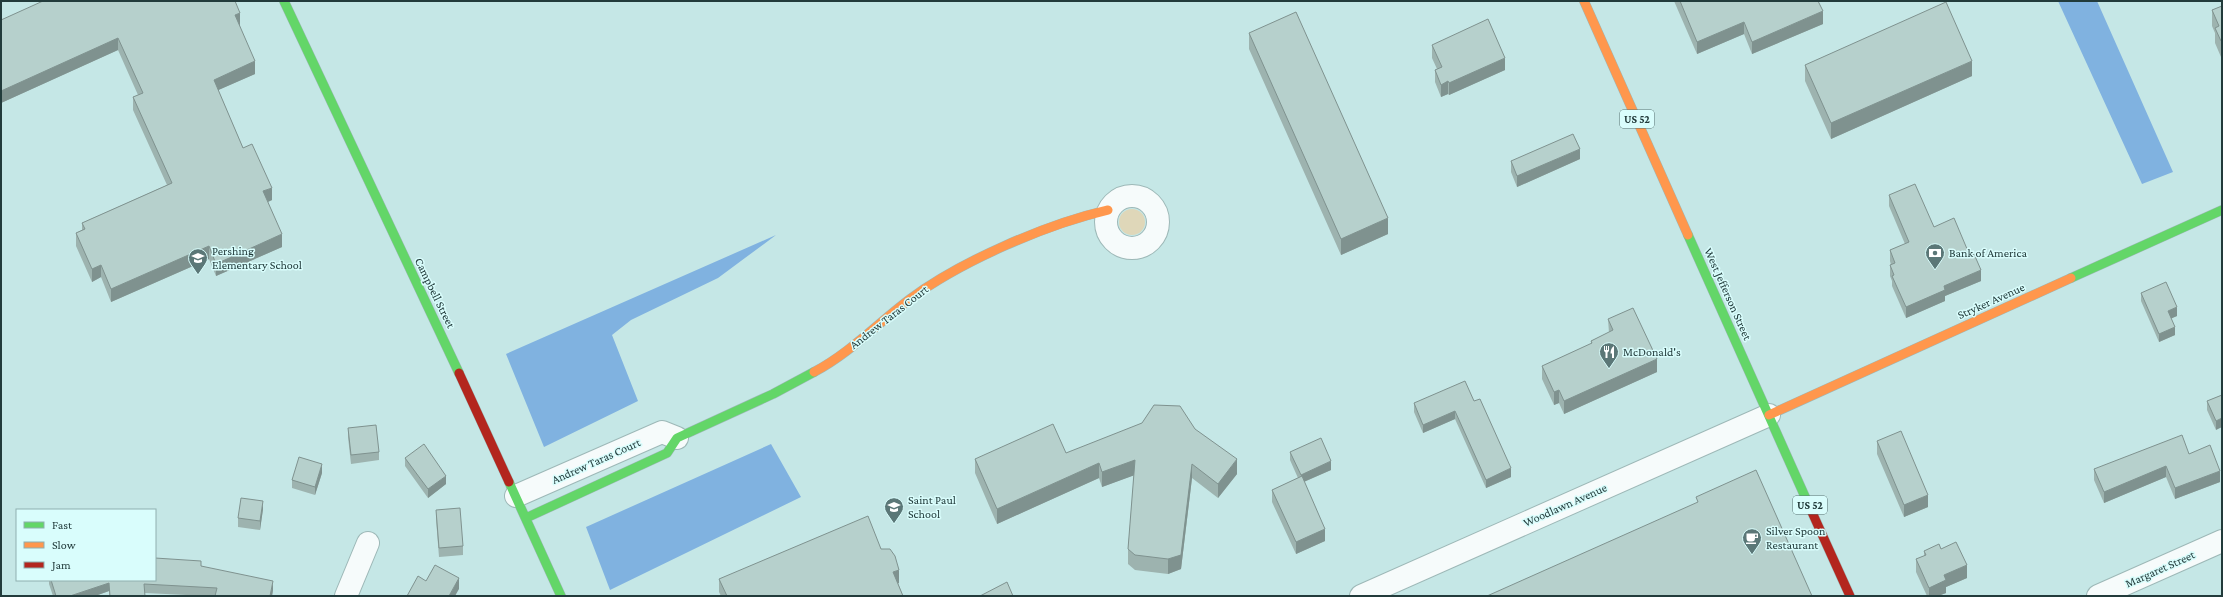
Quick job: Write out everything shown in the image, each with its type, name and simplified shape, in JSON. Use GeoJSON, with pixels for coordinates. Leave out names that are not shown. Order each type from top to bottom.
{"type":"FeatureCollection","features":[{"type":"Feature","properties":{"kind":"street","name":"Campbell Street"},"geometry":{"type":"LineString","coordinates":[[284,1],[516,496],[561,596]]}},
{"type":"Feature","properties":{"kind":"street","name":"West Jefferson Street"},"geometry":{"type":"LineString","coordinates":[[1584,1],[1850,596]]}},
{"type":"Feature","properties":{"kind":"street","name":"Andrew Taras Court"},"geometry":{"type":"LineString","coordinates":[[526,518],[667,454],[677,438],[822,368],[862,340],[910,299],[943,277],[967,264],[1074,218],[1108,210]]}},
{"type":"Feature","properties":{"kind":"street","name":"Stryker Avenue"},"geometry":{"type":"LineString","coordinates":[[1769,414],[2222,210]]}},
{"type":"Feature","properties":{"kind":"street","name":"Woodlawn Avenue"},"geometry":{"type":"LineString","coordinates":[[1361,596],[1769,414]]}},
{"type":"Feature","properties":{"kind":"street","name":"Andrew Taras Court"},"geometry":{"type":"LineString","coordinates":[[516,496],[662,432],[677,438]]}},
{"type":"Feature","properties":{"kind":"street","name":"Margaret Street"},"geometry":{"type":"LineString","coordinates":[[2098,596],[2222,541]]}},
{"type":"Feature","properties":{"kind":"street"},"geometry":{"type":"LineString","coordinates":[[346,596],[368,543]]}},
{"type":"Feature","properties":{"kind":"shaded area"},"geometry":{"type":"Polygon","coordinates":[[[1132,209],[1141,213],[1145,222],[1141,231],[1132,235],[1123,231],[1119,222],[1123,213],[1132,209]]]}},
{"type":"Feature","properties":{"kind":"water"},"geometry":{"type":"Polygon","coordinates":[[[2058,1],[2097,1],[2173,172],[2142,184],[2058,1]]]}},
{"type":"Feature","properties":{"kind":"water"},"geometry":{"type":"Polygon","coordinates":[[[776,235],[718,278],[631,320],[612,335],[638,401],[544,447],[506,354],[776,235]]]}},
{"type":"Feature","properties":{"kind":"water"},"geometry":{"type":"Polygon","coordinates":[[[771,444],[801,497],[610,590],[586,527],[771,444]]]}},
{"type":"Feature","properties":{"kind":"building"},"geometry":{"type":"Polygon","coordinates":[[[43,1],[235,1],[240,13],[235,15],[255,61],[214,80],[243,148],[252,144],[272,188],[263,191],[282,234],[216,264],[209,246],[111,289],[101,265],[92,269],[76,233],[85,229],[82,223],[172,183],[133,97],[143,93],[118,38],[1,91],[1,20],[43,1]]]}},
{"type":"Feature","properties":{"kind":"building"},"geometry":{"type":"Polygon","coordinates":[[[1680,1],[1818,1],[1823,11],[1752,42],[1744,22],[1697,42],[1680,1]]]}},
{"type":"Feature","properties":{"kind":"building"},"geometry":{"type":"Polygon","coordinates":[[[1946,2],[1972,61],[1831,123],[1805,65],[1946,2]]]}},
{"type":"Feature","properties":{"kind":"building"},"geometry":{"type":"Polygon","coordinates":[[[2222,6],[2221,41],[2215,28],[2219,26],[2212,10],[2222,6]]]}},
{"type":"Feature","properties":{"kind":"building"},"geometry":{"type":"Polygon","coordinates":[[[1296,12],[1388,218],[1341,239],[1249,33],[1296,12]]]}},
{"type":"Feature","properties":{"kind":"building"},"geometry":{"type":"Polygon","coordinates":[[[1488,19],[1505,58],[1449,83],[1448,81],[1441,85],[1435,70],[1442,67],[1432,45],[1488,19]]]}},
{"type":"Feature","properties":{"kind":"building"},"geometry":{"type":"Polygon","coordinates":[[[1573,134],[1580,149],[1517,176],[1511,161],[1573,134]]]}},
{"type":"Feature","properties":{"kind":"building"},"geometry":{"type":"Polygon","coordinates":[[[1915,184],[1934,227],[1954,218],[1970,256],[1974,254],[1981,270],[1944,286],[1945,290],[1906,307],[1892,276],[1894,275],[1890,265],[1895,263],[1890,250],[1909,242],[1889,195],[1915,184]]]}},
{"type":"Feature","properties":{"kind":"building"},"geometry":{"type":"Polygon","coordinates":[[[2166,282],[2177,307],[2168,311],[2175,327],[2159,334],[2141,293],[2166,282]]]}},
{"type":"Feature","properties":{"kind":"building","name":"McDonald's"},"geometry":{"type":"Polygon","coordinates":[[[1633,308],[1657,359],[1564,401],[1559,390],[1554,392],[1542,366],[1592,343],[1591,341],[1613,330],[1608,319],[1633,308]]]}},
{"type":"Feature","properties":{"kind":"building"},"geometry":{"type":"Polygon","coordinates":[[[1465,381],[1474,401],[1480,399],[1511,468],[1486,480],[1455,411],[1423,425],[1414,403],[1465,381]]]}},
{"type":"Feature","properties":{"kind":"building"},"geometry":{"type":"Polygon","coordinates":[[[2222,395],[2222,418],[2216,421],[2207,401],[2222,395]]]}},
{"type":"Feature","properties":{"kind":"building"},"geometry":{"type":"Polygon","coordinates":[[[1154,405],[1180,406],[1195,429],[1237,459],[1218,484],[1192,464],[1181,555],[1168,559],[1135,555],[1128,549],[1135,460],[1102,472],[1099,463],[997,509],[975,459],[1053,424],[1066,453],[1142,423],[1154,405]]]}},
{"type":"Feature","properties":{"kind":"building"},"geometry":{"type":"Polygon","coordinates":[[[376,425],[379,452],[351,455],[348,428],[376,425]]]}},
{"type":"Feature","properties":{"kind":"building"},"geometry":{"type":"Polygon","coordinates":[[[1901,431],[1928,495],[1904,505],[1877,441],[1901,431]]]}},
{"type":"Feature","properties":{"kind":"building"},"geometry":{"type":"Polygon","coordinates":[[[2182,435],[2189,454],[2210,445],[2220,471],[2175,488],[2166,466],[2104,492],[2094,469],[2182,435]]]}},
{"type":"Feature","properties":{"kind":"building"},"geometry":{"type":"Polygon","coordinates":[[[1321,438],[1331,461],[1301,475],[1290,452],[1321,438]]]}},
{"type":"Feature","properties":{"kind":"building"},"geometry":{"type":"Polygon","coordinates":[[[424,444],[446,476],[428,489],[405,458],[424,444]]]}},
{"type":"Feature","properties":{"kind":"building"},"geometry":{"type":"Polygon","coordinates":[[[299,457],[322,464],[315,487],[292,480],[299,457]]]}},
{"type":"Feature","properties":{"kind":"building"},"geometry":{"type":"Polygon","coordinates":[[[1756,470],[1812,596],[1487,596],[1698,502],[1696,497],[1756,470]]]}},
{"type":"Feature","properties":{"kind":"building"},"geometry":{"type":"Polygon","coordinates":[[[1302,476],[1325,529],[1296,542],[1272,490],[1302,476]]]}},
{"type":"Feature","properties":{"kind":"building"},"geometry":{"type":"Polygon","coordinates":[[[241,498],[263,501],[260,521],[238,518],[241,498]]]}},
{"type":"Feature","properties":{"kind":"building"},"geometry":{"type":"Polygon","coordinates":[[[460,508],[463,546],[439,548],[436,510],[460,508]]]}},
{"type":"Feature","properties":{"kind":"building"},"geometry":{"type":"Polygon","coordinates":[[[868,516],[881,549],[890,549],[895,556],[899,570],[893,572],[903,596],[727,596],[719,579],[868,516]]]}},
{"type":"Feature","properties":{"kind":"building"},"geometry":{"type":"Polygon","coordinates":[[[1956,542],[1967,565],[1944,575],[1946,580],[1929,588],[1916,559],[1926,555],[1924,551],[1939,544],[1941,549],[1956,542]]]}},
{"type":"Feature","properties":{"kind":"building"},"geometry":{"type":"Polygon","coordinates":[[[156,558],[201,561],[201,566],[273,581],[270,596],[215,596],[217,588],[144,584],[145,596],[110,596],[109,583],[70,596],[56,596],[51,581],[156,581],[156,558]]]}},
{"type":"Feature","properties":{"kind":"building"},"geometry":{"type":"Polygon","coordinates":[[[435,565],[459,578],[449,596],[407,596],[418,576],[426,581],[435,565]]]}},
{"type":"Feature","properties":{"kind":"building"},"geometry":{"type":"Polygon","coordinates":[[[1007,582],[1013,596],[980,596],[1007,582]]]}},
{"type":"Feature","properties":{"kind":"traffic: fast"},"geometry":{"type":"LineString","coordinates":[[284,1],[459,373]]}},
{"type":"Feature","properties":{"kind":"traffic: fast"},"geometry":{"type":"LineString","coordinates":[[2071,278],[2222,210]]}},
{"type":"Feature","properties":{"kind":"traffic: fast"},"geometry":{"type":"LineString","coordinates":[[1688,235],[1811,510]]}},
{"type":"Feature","properties":{"kind":"traffic: fast"},"geometry":{"type":"LineString","coordinates":[[526,518],[667,453],[677,438],[773,394],[814,372]]}},
{"type":"Feature","properties":{"kind":"traffic: fast"},"geometry":{"type":"LineString","coordinates":[[509,482],[561,596]]}},
{"type":"Feature","properties":{"kind":"traffic: slow"},"geometry":{"type":"LineString","coordinates":[[1584,1],[1688,235]]}},
{"type":"Feature","properties":{"kind":"traffic: slow"},"geometry":{"type":"LineString","coordinates":[[814,372],[852,347],[910,299],[954,271],[1032,234],[1058,224],[1108,210]]}},
{"type":"Feature","properties":{"kind":"traffic: slow"},"geometry":{"type":"LineString","coordinates":[[1769,415],[2071,278]]}},
{"type":"Feature","properties":{"kind":"traffic: jam"},"geometry":{"type":"LineString","coordinates":[[459,373],[509,482]]}},
{"type":"Feature","properties":{"kind":"traffic: jam"},"geometry":{"type":"LineString","coordinates":[[1811,510],[1850,596]]}},
{"type":"Feature","properties":{"kind":"place","name":"Bank of America"},"geometry":{"type":"Point","coordinates":[1935,270]}},
{"type":"Feature","properties":{"kind":"place","name":"Pershing Elementary School"},"geometry":{"type":"Point","coordinates":[198,275]}},
{"type":"Feature","properties":{"kind":"place","name":"McDonald's"},"geometry":{"type":"Point","coordinates":[1609,369]}},
{"type":"Feature","properties":{"kind":"place","name":"Saint Paul School"},"geometry":{"type":"Point","coordinates":[894,524]}},
{"type":"Feature","properties":{"kind":"place","name":"Silver Spoon Restaurant"},"geometry":{"type":"Point","coordinates":[1752,555]}}]}
